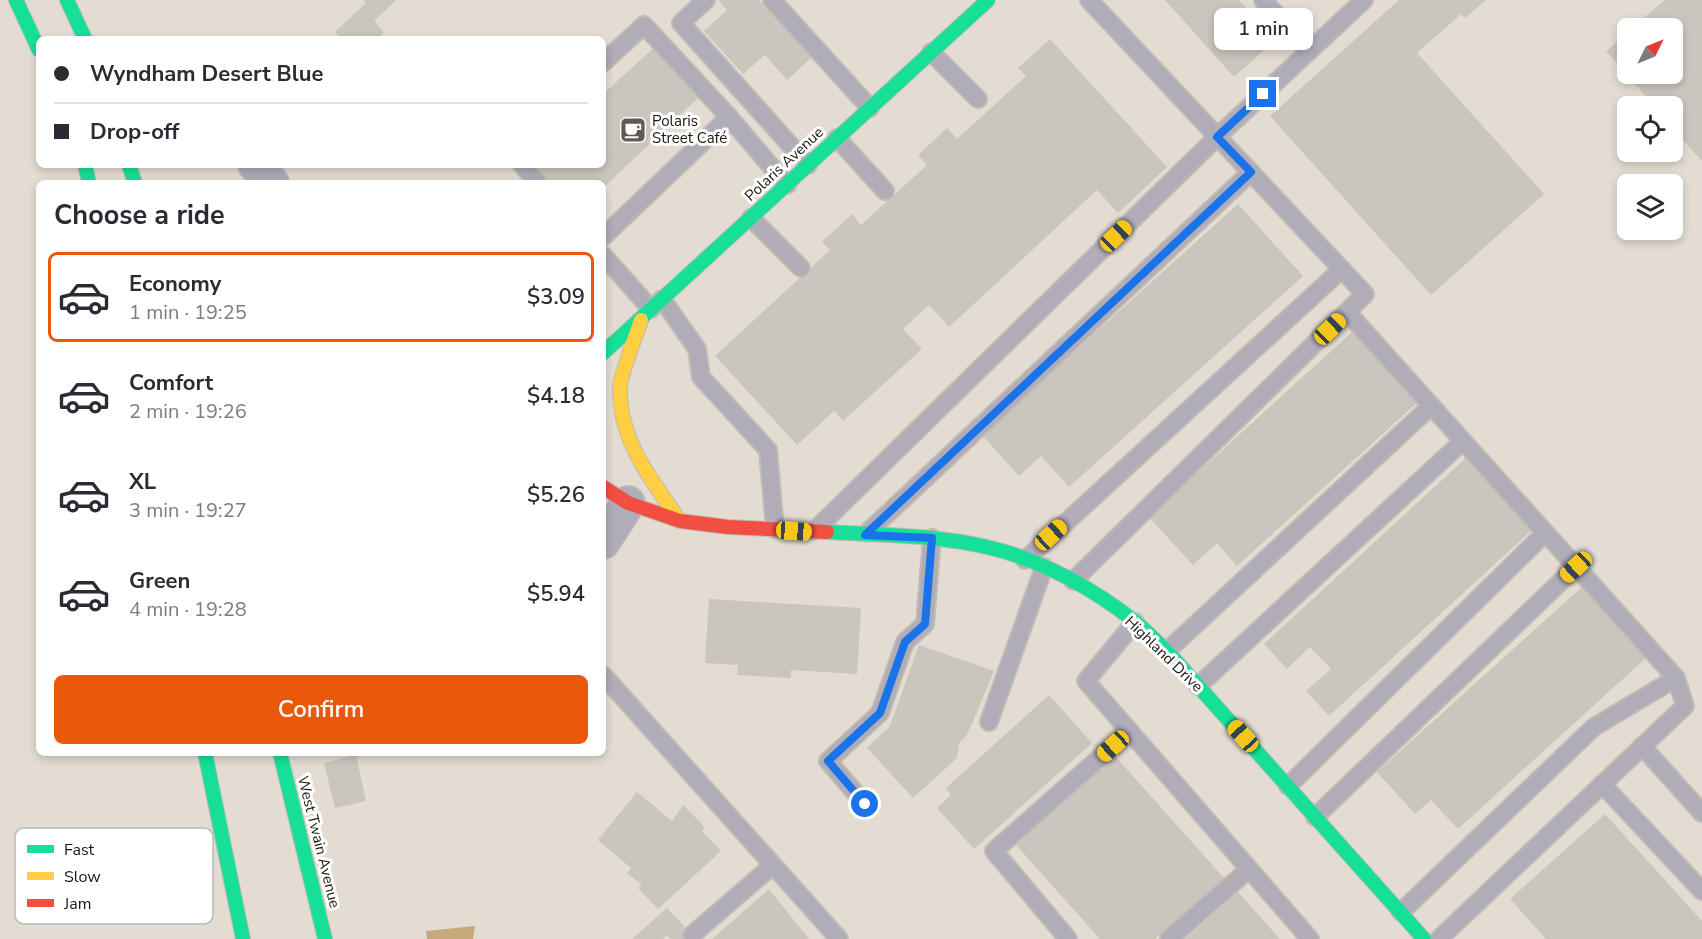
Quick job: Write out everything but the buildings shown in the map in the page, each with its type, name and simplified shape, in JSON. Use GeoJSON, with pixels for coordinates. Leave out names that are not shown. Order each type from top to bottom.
{"type":"FeatureCollection","features":[{"type":"Feature","properties":{"kind":"street"},"geometry":{"type":"LineString","coordinates":[[16,0],[36,43]]}},
{"type":"Feature","properties":{"kind":"street"},"geometry":{"type":"LineString","coordinates":[[67,0],[84,36]]}},
{"type":"Feature","properties":{"kind":"street","name":"Polaris Avenue"},"geometry":{"type":"LineString","coordinates":[[606,349],[983,2]]}},
{"type":"Feature","properties":{"kind":"street"},"geometry":{"type":"LineString","coordinates":[[258,168],[269,180]]}},
{"type":"Feature","properties":{"kind":"street"},"geometry":{"type":"LineString","coordinates":[[652,309],[620,385],[623,423],[644,470],[680,521]]}},
{"type":"Feature","properties":{"kind":"street"},"geometry":{"type":"LineString","coordinates":[[606,531],[616,495]]}},
{"type":"Feature","properties":{"kind":"street","name":"Highland Drive"},"geometry":{"type":"LineString","coordinates":[[616,495],[680,521],[728,527],[932,538],[992,548],[1044,567],[1095,593],[1135,622],[1166,652],[1425,939]]}},
{"type":"Feature","properties":{"kind":"street"},"geometry":{"type":"LineString","coordinates":[[206,756],[243,939]]}},
{"type":"Feature","properties":{"kind":"street","name":"West Twain Avenue"},"geometry":{"type":"LineString","coordinates":[[281,756],[325,939]]}},
{"type":"Feature","properties":{"kind":"lane"},"geometry":{"type":"LineString","coordinates":[[706,0],[681,23],[808,165]]}},
{"type":"Feature","properties":{"kind":"lane"},"geometry":{"type":"LineString","coordinates":[[772,0],[870,108]]}},
{"type":"Feature","properties":{"kind":"lane"},"geometry":{"type":"LineString","coordinates":[[1072,581],[1365,294],[1089,0]]}},
{"type":"Feature","properties":{"kind":"lane"},"geometry":{"type":"LineString","coordinates":[[1263,0],[1309,51]]}},
{"type":"Feature","properties":{"kind":"lane"},"geometry":{"type":"LineString","coordinates":[[814,532],[1217,137],[1364,0]]}},
{"type":"Feature","properties":{"kind":"lane"},"geometry":{"type":"LineString","coordinates":[[606,60],[644,25],[787,184]]}},
{"type":"Feature","properties":{"kind":"lane"},"geometry":{"type":"LineString","coordinates":[[931,52],[978,99]]}},
{"type":"Feature","properties":{"kind":"lane"},"geometry":{"type":"LineString","coordinates":[[606,234],[729,117]]}},
{"type":"Feature","properties":{"kind":"lane"},"geometry":{"type":"LineString","coordinates":[[837,138],[885,190]]}},
{"type":"Feature","properties":{"kind":"lane"},"geometry":{"type":"LineString","coordinates":[[525,168],[535,180]]}},
{"type":"Feature","properties":{"kind":"lane"},"geometry":{"type":"LineString","coordinates":[[865,535],[1251,172]]}},
{"type":"Feature","properties":{"kind":"lane"},"geometry":{"type":"LineString","coordinates":[[751,218],[801,268]]}},
{"type":"Feature","properties":{"kind":"lane"},"geometry":{"type":"LineString","coordinates":[[606,258],[652,309],[697,349],[701,377],[768,450],[775,529]]}},
{"type":"Feature","properties":{"kind":"lane"},"geometry":{"type":"LineString","coordinates":[[1025,560],[1342,269]]}},
{"type":"Feature","properties":{"kind":"lane"},"geometry":{"type":"LineString","coordinates":[[1347,312],[1676,678],[1685,706],[1439,939]]}},
{"type":"Feature","properties":{"kind":"lane"},"geometry":{"type":"LineString","coordinates":[[1166,652],[1431,406]]}},
{"type":"Feature","properties":{"kind":"lane"},"geometry":{"type":"LineString","coordinates":[[1198,686],[1463,441]]}},
{"type":"Feature","properties":{"kind":"lane"},"geometry":{"type":"LineString","coordinates":[[1288,786],[1545,532]]}},
{"type":"Feature","properties":{"kind":"lane"},"geometry":{"type":"LineString","coordinates":[[865,804],[828,761],[880,713],[905,642],[925,624],[932,538]]}},
{"type":"Feature","properties":{"kind":"lane"},"geometry":{"type":"LineString","coordinates":[[989,722],[1044,567]]}},
{"type":"Feature","properties":{"kind":"lane"},"geometry":{"type":"LineString","coordinates":[[1315,817],[1576,567]]}},
{"type":"Feature","properties":{"kind":"lane"},"geometry":{"type":"LineString","coordinates":[[1135,622],[1086,681],[1310,939]]}},
{"type":"Feature","properties":{"kind":"lane"},"geometry":{"type":"LineString","coordinates":[[606,678],[839,939]]}},
{"type":"Feature","properties":{"kind":"lane"},"geometry":{"type":"LineString","coordinates":[[1401,912],[1594,727],[1676,678]]}},
{"type":"Feature","properties":{"kind":"lane"},"geometry":{"type":"LineString","coordinates":[[1068,939],[994,851],[1130,731]]}},
{"type":"Feature","properties":{"kind":"lane"},"geometry":{"type":"LineString","coordinates":[[1642,746],[1702,813]]}},
{"type":"Feature","properties":{"kind":"lane"},"geometry":{"type":"LineString","coordinates":[[1602,784],[1702,891]]}},
{"type":"Feature","properties":{"kind":"lane"},"geometry":{"type":"LineString","coordinates":[[692,935],[773,865]]}},
{"type":"Feature","properties":{"kind":"lane"},"geometry":{"type":"LineString","coordinates":[[1169,939],[1249,869]]}},
{"type":"Feature","properties":{"kind":"shaded area"},"geometry":{"type":"Polygon","coordinates":[[[475,926],[473,939],[427,939],[426,931],[475,926]]]}},
{"type":"Feature","properties":{"kind":"traffic: fast"},"geometry":{"type":"LineString","coordinates":[[16,0],[36,43]]}},
{"type":"Feature","properties":{"kind":"traffic: fast"},"geometry":{"type":"LineString","coordinates":[[67,0],[84,36]]}},
{"type":"Feature","properties":{"kind":"traffic: fast"},"geometry":{"type":"LineString","coordinates":[[606,350],[988,0]]}},
{"type":"Feature","properties":{"kind":"traffic: fast"},"geometry":{"type":"LineString","coordinates":[[86,168],[88,180]]}},
{"type":"Feature","properties":{"kind":"traffic: fast"},"geometry":{"type":"LineString","coordinates":[[130,168],[134,180]]}},
{"type":"Feature","properties":{"kind":"traffic: fast"},"geometry":{"type":"LineString","coordinates":[[827,532],[930,538],[991,548],[1048,568],[1102,598],[1139,625],[1174,659],[1424,939]]}},
{"type":"Feature","properties":{"kind":"traffic: fast"},"geometry":{"type":"LineString","coordinates":[[206,756],[243,939]]}},
{"type":"Feature","properties":{"kind":"traffic: fast"},"geometry":{"type":"LineString","coordinates":[[281,756],[325,939]]}},
{"type":"Feature","properties":{"kind":"traffic: slow"},"geometry":{"type":"LineString","coordinates":[[641,320],[621,380],[621,406],[631,442],[639,458],[680,521]]}},
{"type":"Feature","properties":{"kind":"traffic: jam"},"geometry":{"type":"LineString","coordinates":[[606,489],[628,503],[680,521],[728,527],[827,532]]}},
{"type":"Feature","properties":{"kind":"place","name":"Polaris Street Café"},"geometry":{"type":"Point","coordinates":[633,130]}},
{"type":"Feature","properties":{"kind":"route"},"geometry":{"type":"LineString","coordinates":[[865,804],[828,761],[880,713],[905,642],[925,624],[932,538],[865,535],[1251,172],[1217,137],[1263,94]]}}]}
